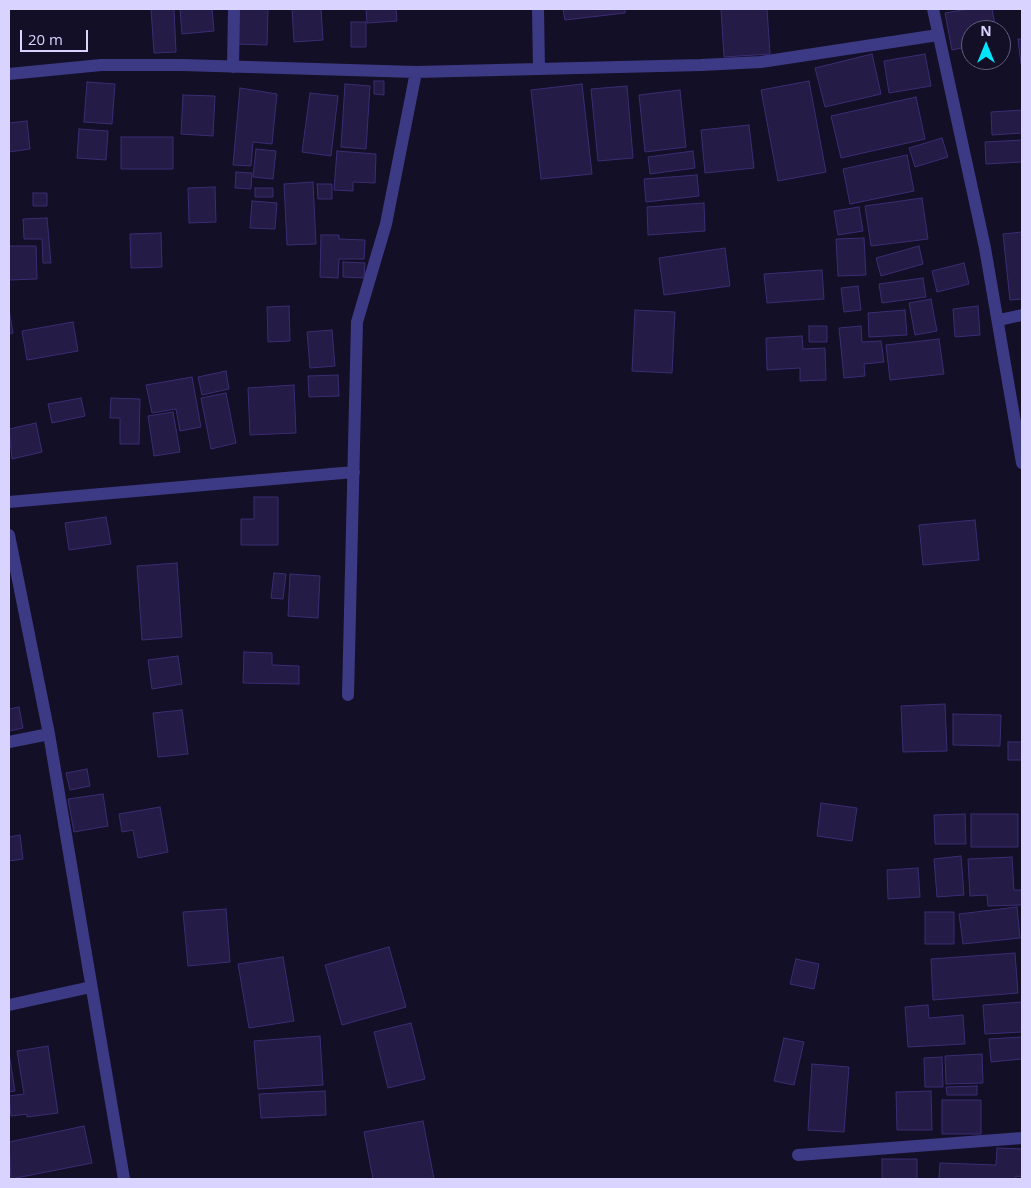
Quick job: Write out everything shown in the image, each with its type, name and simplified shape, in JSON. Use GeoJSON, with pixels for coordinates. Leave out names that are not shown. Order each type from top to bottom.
{"type":"FeatureCollection","features":[{"type":"Feature","properties":{"kind":"street"},"geometry":{"type":"LineString","coordinates":[[233,66],[234,9]]}},
{"type":"Feature","properties":{"kind":"street"},"geometry":{"type":"LineString","coordinates":[[538,9],[539,70]]}},
{"type":"Feature","properties":{"kind":"street"},"geometry":{"type":"LineString","coordinates":[[933,9],[999,320],[1022,463]]}},
{"type":"Feature","properties":{"kind":"street"},"geometry":{"type":"LineString","coordinates":[[9,74],[101,65],[233,66],[416,72],[539,70],[761,62],[938,35]]}},
{"type":"Feature","properties":{"kind":"street"},"geometry":{"type":"LineString","coordinates":[[348,695],[357,322],[386,224],[416,72]]}},
{"type":"Feature","properties":{"kind":"street"},"geometry":{"type":"LineString","coordinates":[[999,320],[1022,315]]}},
{"type":"Feature","properties":{"kind":"street"},"geometry":{"type":"LineString","coordinates":[[9,502],[354,472]]}},
{"type":"Feature","properties":{"kind":"street"},"geometry":{"type":"LineString","coordinates":[[9,535],[49,734],[124,1179]]}},
{"type":"Feature","properties":{"kind":"street"},"geometry":{"type":"LineString","coordinates":[[9,742],[49,734]]}},
{"type":"Feature","properties":{"kind":"street"},"geometry":{"type":"LineString","coordinates":[[9,1005],[91,987]]}},
{"type":"Feature","properties":{"kind":"street"},"geometry":{"type":"LineString","coordinates":[[798,1155],[1022,1138]]}},
{"type":"Feature","properties":{"kind":"building"},"geometry":{"type":"Polygon","coordinates":[[[151,9],[174,9],[176,52],[154,53],[151,9]]]}},
{"type":"Feature","properties":{"kind":"building"},"geometry":{"type":"Polygon","coordinates":[[[180,9],[212,9],[214,31],[182,34],[180,9]]]}},
{"type":"Feature","properties":{"kind":"building"},"geometry":{"type":"Polygon","coordinates":[[[237,9],[268,9],[267,45],[236,44],[237,9]]]}},
{"type":"Feature","properties":{"kind":"building"},"geometry":{"type":"Polygon","coordinates":[[[292,9],[321,9],[323,40],[294,42],[292,9]]]}},
{"type":"Feature","properties":{"kind":"building"},"geometry":{"type":"Polygon","coordinates":[[[366,9],[396,9],[397,21],[367,23],[366,9]]]}},
{"type":"Feature","properties":{"kind":"building"},"geometry":{"type":"Polygon","coordinates":[[[563,9],[625,9],[625,13],[565,20],[563,9]]]}},
{"type":"Feature","properties":{"kind":"building"},"geometry":{"type":"Polygon","coordinates":[[[721,9],[767,9],[770,54],[724,57],[721,9]]]}},
{"type":"Feature","properties":{"kind":"building"},"geometry":{"type":"Polygon","coordinates":[[[968,9],[992,9],[994,20],[961,20],[961,48],[952,50],[945,13],[968,9]]]}},
{"type":"Feature","properties":{"kind":"building"},"geometry":{"type":"Polygon","coordinates":[[[351,22],[366,22],[366,47],[351,47],[351,22]]]}},
{"type":"Feature","properties":{"kind":"building"},"geometry":{"type":"Polygon","coordinates":[[[1018,39],[1022,39],[1022,64],[1021,64],[1018,39]]]}},
{"type":"Feature","properties":{"kind":"building"},"geometry":{"type":"Polygon","coordinates":[[[872,54],[881,94],[825,107],[815,68],[872,54]]]}},
{"type":"Feature","properties":{"kind":"building"},"geometry":{"type":"Polygon","coordinates":[[[925,54],[931,86],[889,93],[884,61],[925,54]]]}},
{"type":"Feature","properties":{"kind":"building"},"geometry":{"type":"Polygon","coordinates":[[[374,81],[384,81],[384,95],[374,94],[374,81]]]}},
{"type":"Feature","properties":{"kind":"building"},"geometry":{"type":"Polygon","coordinates":[[[809,81],[826,172],[778,181],[761,90],[809,81]]]}},
{"type":"Feature","properties":{"kind":"building"},"geometry":{"type":"Polygon","coordinates":[[[87,82],[115,84],[112,124],[84,122],[87,82]]]}},
{"type":"Feature","properties":{"kind":"building"},"geometry":{"type":"Polygon","coordinates":[[[345,84],[370,86],[366,149],[341,147],[345,84]]]}},
{"type":"Feature","properties":{"kind":"building"},"geometry":{"type":"Polygon","coordinates":[[[582,84],[592,174],[541,179],[531,90],[582,84]]]}},
{"type":"Feature","properties":{"kind":"building"},"geometry":{"type":"Polygon","coordinates":[[[627,86],[633,158],[598,161],[591,89],[627,86]]]}},
{"type":"Feature","properties":{"kind":"building"},"geometry":{"type":"Polygon","coordinates":[[[240,88],[277,94],[272,144],[253,142],[251,166],[233,165],[240,88]]]}},
{"type":"Feature","properties":{"kind":"building"},"geometry":{"type":"Polygon","coordinates":[[[680,90],[686,147],[645,152],[639,95],[680,90]]]}},
{"type":"Feature","properties":{"kind":"building"},"geometry":{"type":"Polygon","coordinates":[[[310,93],[338,96],[331,156],[302,152],[310,93]]]}},
{"type":"Feature","properties":{"kind":"building"},"geometry":{"type":"Polygon","coordinates":[[[183,95],[215,96],[213,136],[181,134],[183,95]]]}},
{"type":"Feature","properties":{"kind":"building"},"geometry":{"type":"Polygon","coordinates":[[[916,97],[925,139],[841,158],[831,116],[916,97]]]}},
{"type":"Feature","properties":{"kind":"building"},"geometry":{"type":"Polygon","coordinates":[[[1022,110],[1022,133],[992,135],[991,112],[1022,110]]]}},
{"type":"Feature","properties":{"kind":"building"},"geometry":{"type":"Polygon","coordinates":[[[27,121],[30,149],[9,152],[9,123],[27,121]]]}},
{"type":"Feature","properties":{"kind":"building"},"geometry":{"type":"Polygon","coordinates":[[[749,125],[754,168],[705,173],[701,130],[749,125]]]}},
{"type":"Feature","properties":{"kind":"building"},"geometry":{"type":"Polygon","coordinates":[[[79,129],[108,131],[106,160],[77,158],[79,129]]]}},
{"type":"Feature","properties":{"kind":"building"},"geometry":{"type":"Polygon","coordinates":[[[121,137],[173,137],[173,169],[121,169],[121,137]]]}},
{"type":"Feature","properties":{"kind":"building"},"geometry":{"type":"Polygon","coordinates":[[[942,138],[948,157],[915,167],[909,148],[942,138]]]}},
{"type":"Feature","properties":{"kind":"building"},"geometry":{"type":"Polygon","coordinates":[[[1022,140],[1022,162],[986,164],[985,142],[1022,140]]]}},
{"type":"Feature","properties":{"kind":"building"},"geometry":{"type":"Polygon","coordinates":[[[256,149],[276,151],[273,179],[253,177],[256,149]]]}},
{"type":"Feature","properties":{"kind":"building"},"geometry":{"type":"Polygon","coordinates":[[[337,151],[376,154],[375,183],[353,182],[353,191],[334,190],[337,151]]]}},
{"type":"Feature","properties":{"kind":"building"},"geometry":{"type":"Polygon","coordinates":[[[693,151],[695,168],[650,174],[648,157],[693,151]]]}},
{"type":"Feature","properties":{"kind":"building"},"geometry":{"type":"Polygon","coordinates":[[[907,155],[914,191],[850,204],[843,169],[907,155]]]}},
{"type":"Feature","properties":{"kind":"building"},"geometry":{"type":"Polygon","coordinates":[[[236,172],[252,173],[251,189],[235,188],[236,172]]]}},
{"type":"Feature","properties":{"kind":"building"},"geometry":{"type":"Polygon","coordinates":[[[697,175],[699,196],[646,202],[644,179],[697,175]]]}},
{"type":"Feature","properties":{"kind":"building"},"geometry":{"type":"Polygon","coordinates":[[[313,182],[316,244],[287,245],[284,184],[313,182]]]}},
{"type":"Feature","properties":{"kind":"building"},"geometry":{"type":"Polygon","coordinates":[[[317,184],[332,184],[332,199],[318,199],[317,184]]]}},
{"type":"Feature","properties":{"kind":"building"},"geometry":{"type":"Polygon","coordinates":[[[215,187],[216,222],[189,223],[188,188],[215,187]]]}},
{"type":"Feature","properties":{"kind":"building"},"geometry":{"type":"Polygon","coordinates":[[[255,188],[273,188],[273,197],[255,197],[255,188]]]}},
{"type":"Feature","properties":{"kind":"building"},"geometry":{"type":"Polygon","coordinates":[[[33,193],[47,193],[47,206],[33,206],[33,193]]]}},
{"type":"Feature","properties":{"kind":"building"},"geometry":{"type":"Polygon","coordinates":[[[922,198],[928,239],[871,246],[865,206],[922,198]]]}},
{"type":"Feature","properties":{"kind":"building"},"geometry":{"type":"Polygon","coordinates":[[[252,201],[277,203],[275,229],[250,228],[252,201]]]}},
{"type":"Feature","properties":{"kind":"building"},"geometry":{"type":"Polygon","coordinates":[[[704,203],[705,231],[648,235],[647,207],[704,203]]]}},
{"type":"Feature","properties":{"kind":"building"},"geometry":{"type":"Polygon","coordinates":[[[859,207],[863,231],[838,235],[834,211],[859,207]]]}},
{"type":"Feature","properties":{"kind":"building"},"geometry":{"type":"Polygon","coordinates":[[[47,218],[51,263],[43,263],[42,239],[24,239],[23,219],[47,218]]]}},
{"type":"Feature","properties":{"kind":"building"},"geometry":{"type":"Polygon","coordinates":[[[1022,232],[1022,299],[1010,300],[1003,234],[1022,232]]]}},
{"type":"Feature","properties":{"kind":"building"},"geometry":{"type":"Polygon","coordinates":[[[161,233],[162,267],[131,268],[130,234],[161,233]]]}},
{"type":"Feature","properties":{"kind":"building"},"geometry":{"type":"Polygon","coordinates":[[[321,235],[339,235],[339,239],[365,240],[364,259],[339,259],[338,278],[320,277],[321,235]]]}},
{"type":"Feature","properties":{"kind":"building"},"geometry":{"type":"Polygon","coordinates":[[[864,238],[866,275],[838,276],[836,239],[864,238]]]}},
{"type":"Feature","properties":{"kind":"building"},"geometry":{"type":"Polygon","coordinates":[[[9,246],[36,246],[37,279],[9,280],[9,246]]]}},
{"type":"Feature","properties":{"kind":"building"},"geometry":{"type":"Polygon","coordinates":[[[919,246],[923,264],[881,276],[876,258],[919,246]]]}},
{"type":"Feature","properties":{"kind":"building"},"geometry":{"type":"Polygon","coordinates":[[[725,248],[730,286],[664,295],[659,258],[725,248]]]}},
{"type":"Feature","properties":{"kind":"building"},"geometry":{"type":"Polygon","coordinates":[[[343,262],[365,263],[364,278],[343,277],[343,262]]]}},
{"type":"Feature","properties":{"kind":"building"},"geometry":{"type":"Polygon","coordinates":[[[964,263],[969,284],[937,292],[932,271],[964,263]]]}},
{"type":"Feature","properties":{"kind":"building"},"geometry":{"type":"Polygon","coordinates":[[[822,270],[824,299],[767,303],[764,274],[822,270]]]}},
{"type":"Feature","properties":{"kind":"building"},"geometry":{"type":"Polygon","coordinates":[[[923,278],[926,297],[882,303],[879,284],[923,278]]]}},
{"type":"Feature","properties":{"kind":"building"},"geometry":{"type":"Polygon","coordinates":[[[858,286],[861,310],[844,312],[841,288],[858,286]]]}},
{"type":"Feature","properties":{"kind":"building"},"geometry":{"type":"Polygon","coordinates":[[[931,299],[937,331],[915,335],[909,303],[931,299]]]}},
{"type":"Feature","properties":{"kind":"building"},"geometry":{"type":"Polygon","coordinates":[[[289,306],[290,341],[268,342],[267,307],[289,306]]]}},
{"type":"Feature","properties":{"kind":"building"},"geometry":{"type":"Polygon","coordinates":[[[978,306],[980,335],[955,337],[953,309],[978,306]]]}},
{"type":"Feature","properties":{"kind":"building"},"geometry":{"type":"Polygon","coordinates":[[[9,309],[13,333],[9,334],[9,309]]]}},
{"type":"Feature","properties":{"kind":"building"},"geometry":{"type":"Polygon","coordinates":[[[635,310],[675,312],[672,373],[632,371],[635,310]]]}},
{"type":"Feature","properties":{"kind":"building"},"geometry":{"type":"Polygon","coordinates":[[[905,310],[907,335],[869,337],[868,313],[905,310]]]}},
{"type":"Feature","properties":{"kind":"building"},"geometry":{"type":"Polygon","coordinates":[[[73,322],[78,351],[27,360],[22,331],[73,322]]]}},
{"type":"Feature","properties":{"kind":"building"},"geometry":{"type":"Polygon","coordinates":[[[809,326],[827,326],[827,342],[809,342],[809,326]]]}},
{"type":"Feature","properties":{"kind":"building"},"geometry":{"type":"Polygon","coordinates":[[[861,326],[862,342],[881,341],[884,362],[864,364],[865,376],[844,378],[839,328],[861,326]]]}},
{"type":"Feature","properties":{"kind":"building"},"geometry":{"type":"Polygon","coordinates":[[[332,330],[335,366],[310,368],[307,332],[332,330]]]}},
{"type":"Feature","properties":{"kind":"building"},"geometry":{"type":"Polygon","coordinates":[[[802,336],[803,349],[825,348],[826,380],[800,381],[800,368],[767,370],[766,338],[802,336]]]}},
{"type":"Feature","properties":{"kind":"building"},"geometry":{"type":"Polygon","coordinates":[[[939,339],[944,374],[890,380],[886,345],[939,339]]]}},
{"type":"Feature","properties":{"kind":"building"},"geometry":{"type":"Polygon","coordinates":[[[226,371],[229,389],[202,395],[198,377],[226,371]]]}},
{"type":"Feature","properties":{"kind":"building"},"geometry":{"type":"Polygon","coordinates":[[[338,375],[339,396],[309,397],[308,376],[338,375]]]}},
{"type":"Feature","properties":{"kind":"building"},"geometry":{"type":"Polygon","coordinates":[[[192,377],[201,427],[180,431],[176,409],[152,413],[146,385],[192,377]]]}},
{"type":"Feature","properties":{"kind":"building"},"geometry":{"type":"Polygon","coordinates":[[[294,385],[296,433],[250,435],[248,388],[294,385]]]}},
{"type":"Feature","properties":{"kind":"building"},"geometry":{"type":"Polygon","coordinates":[[[226,393],[236,443],[211,449],[201,398],[226,393]]]}},
{"type":"Feature","properties":{"kind":"building"},"geometry":{"type":"Polygon","coordinates":[[[81,398],[85,416],[52,423],[48,404],[81,398]]]}},
{"type":"Feature","properties":{"kind":"building"},"geometry":{"type":"Polygon","coordinates":[[[111,398],[140,399],[139,444],[120,444],[120,418],[110,418],[111,398]]]}},
{"type":"Feature","properties":{"kind":"building"},"geometry":{"type":"Polygon","coordinates":[[[173,412],[180,452],[154,456],[148,416],[173,412]]]}},
{"type":"Feature","properties":{"kind":"building"},"geometry":{"type":"Polygon","coordinates":[[[36,423],[42,452],[12,459],[9,429],[36,423]]]}},
{"type":"Feature","properties":{"kind":"building"},"geometry":{"type":"Polygon","coordinates":[[[254,497],[278,497],[278,545],[241,545],[241,519],[254,519],[254,497]]]}},
{"type":"Feature","properties":{"kind":"building"},"geometry":{"type":"Polygon","coordinates":[[[106,517],[111,544],[69,550],[65,523],[106,517]]]}},
{"type":"Feature","properties":{"kind":"building"},"geometry":{"type":"Polygon","coordinates":[[[975,520],[979,560],[923,565],[919,525],[975,520]]]}},
{"type":"Feature","properties":{"kind":"building"},"geometry":{"type":"Polygon","coordinates":[[[177,563],[182,637],[142,640],[137,566],[177,563]]]}},
{"type":"Feature","properties":{"kind":"building"},"geometry":{"type":"Polygon","coordinates":[[[274,573],[286,574],[283,599],[271,598],[274,573]]]}},
{"type":"Feature","properties":{"kind":"building"},"geometry":{"type":"Polygon","coordinates":[[[290,574],[320,576],[318,618],[288,616],[290,574]]]}},
{"type":"Feature","properties":{"kind":"building"},"geometry":{"type":"Polygon","coordinates":[[[244,652],[272,653],[272,665],[299,666],[299,684],[243,683],[244,652]]]}},
{"type":"Feature","properties":{"kind":"building"},"geometry":{"type":"Polygon","coordinates":[[[178,656],[182,684],[152,689],[148,660],[178,656]]]}},
{"type":"Feature","properties":{"kind":"building"},"geometry":{"type":"Polygon","coordinates":[[[945,704],[947,751],[903,752],[901,706],[945,704]]]}},
{"type":"Feature","properties":{"kind":"building"},"geometry":{"type":"Polygon","coordinates":[[[19,707],[23,728],[9,731],[9,709],[19,707]]]}},
{"type":"Feature","properties":{"kind":"building"},"geometry":{"type":"Polygon","coordinates":[[[182,710],[188,754],[158,757],[153,713],[182,710]]]}},
{"type":"Feature","properties":{"kind":"building"},"geometry":{"type":"Polygon","coordinates":[[[953,714],[1001,715],[1000,746],[953,745],[953,714]]]}},
{"type":"Feature","properties":{"kind":"building"},"geometry":{"type":"Polygon","coordinates":[[[1008,742],[1022,742],[1022,760],[1008,760],[1008,742]]]}},
{"type":"Feature","properties":{"kind":"building"},"geometry":{"type":"Polygon","coordinates":[[[87,769],[90,786],[70,790],[66,773],[87,769]]]}},
{"type":"Feature","properties":{"kind":"building"},"geometry":{"type":"Polygon","coordinates":[[[103,794],[108,826],[74,832],[68,799],[103,794]]]}},
{"type":"Feature","properties":{"kind":"building"},"geometry":{"type":"Polygon","coordinates":[[[821,803],[857,808],[852,841],[817,836],[821,803]]]}},
{"type":"Feature","properties":{"kind":"building"},"geometry":{"type":"Polygon","coordinates":[[[160,807],[168,852],[138,858],[133,830],[122,832],[119,814],[160,807]]]}},
{"type":"Feature","properties":{"kind":"building"},"geometry":{"type":"Polygon","coordinates":[[[965,814],[966,844],[935,844],[934,815],[965,814]]]}},
{"type":"Feature","properties":{"kind":"building"},"geometry":{"type":"Polygon","coordinates":[[[971,814],[1018,814],[1018,847],[971,847],[971,814]]]}},
{"type":"Feature","properties":{"kind":"building"},"geometry":{"type":"Polygon","coordinates":[[[20,835],[23,859],[9,861],[9,837],[20,835]]]}},
{"type":"Feature","properties":{"kind":"building"},"geometry":{"type":"Polygon","coordinates":[[[961,856],[964,895],[937,897],[934,859],[961,856]]]}},
{"type":"Feature","properties":{"kind":"building"},"geometry":{"type":"Polygon","coordinates":[[[1012,857],[1014,890],[1022,890],[1022,905],[988,906],[987,895],[970,896],[968,859],[1012,857]]]}},
{"type":"Feature","properties":{"kind":"building"},"geometry":{"type":"Polygon","coordinates":[[[918,868],[920,897],[888,899],[887,870],[918,868]]]}},
{"type":"Feature","properties":{"kind":"building"},"geometry":{"type":"Polygon","coordinates":[[[1017,907],[1020,938],[963,944],[959,914],[1017,907]]]}},
{"type":"Feature","properties":{"kind":"building"},"geometry":{"type":"Polygon","coordinates":[[[226,909],[230,962],[188,966],[183,912],[226,909]]]}},
{"type":"Feature","properties":{"kind":"building"},"geometry":{"type":"Polygon","coordinates":[[[925,912],[954,912],[954,944],[925,944],[925,912]]]}},
{"type":"Feature","properties":{"kind":"building"},"geometry":{"type":"Polygon","coordinates":[[[389,947],[406,1007],[342,1025],[325,965],[389,947]]]}},
{"type":"Feature","properties":{"kind":"building"},"geometry":{"type":"Polygon","coordinates":[[[1015,953],[1018,993],[933,1000],[931,959],[1015,953]]]}},
{"type":"Feature","properties":{"kind":"building"},"geometry":{"type":"Polygon","coordinates":[[[283,957],[294,1021],[249,1028],[238,964],[283,957]]]}},
{"type":"Feature","properties":{"kind":"building"},"geometry":{"type":"Polygon","coordinates":[[[796,959],[819,964],[814,989],[790,984],[796,959]]]}},
{"type":"Feature","properties":{"kind":"building"},"geometry":{"type":"Polygon","coordinates":[[[1022,1002],[1022,1032],[985,1034],[983,1005],[1022,1002]]]}},
{"type":"Feature","properties":{"kind":"building"},"geometry":{"type":"Polygon","coordinates":[[[928,1005],[929,1018],[963,1015],[965,1044],[908,1047],[905,1007],[928,1005]]]}},
{"type":"Feature","properties":{"kind":"building"},"geometry":{"type":"Polygon","coordinates":[[[411,1023],[425,1079],[388,1088],[374,1032],[411,1023]]]}},
{"type":"Feature","properties":{"kind":"building"},"geometry":{"type":"Polygon","coordinates":[[[320,1036],[323,1085],[258,1089],[254,1041],[320,1036]]]}},
{"type":"Feature","properties":{"kind":"building"},"geometry":{"type":"Polygon","coordinates":[[[1022,1037],[1022,1059],[991,1062],[989,1039],[1022,1037]]]}},
{"type":"Feature","properties":{"kind":"building"},"geometry":{"type":"Polygon","coordinates":[[[784,1038],[804,1042],[794,1085],[774,1081],[784,1038]]]}},
{"type":"Feature","properties":{"kind":"building"},"geometry":{"type":"Polygon","coordinates":[[[48,1046],[58,1113],[27,1117],[27,1114],[11,1116],[9,1096],[24,1094],[17,1051],[48,1046]]]}},
{"type":"Feature","properties":{"kind":"building"},"geometry":{"type":"Polygon","coordinates":[[[9,1053],[15,1091],[9,1092],[9,1053]]]}},
{"type":"Feature","properties":{"kind":"building"},"geometry":{"type":"Polygon","coordinates":[[[982,1054],[983,1083],[946,1084],[945,1056],[982,1054]]]}},
{"type":"Feature","properties":{"kind":"building"},"geometry":{"type":"Polygon","coordinates":[[[942,1057],[943,1087],[925,1087],[924,1058],[942,1057]]]}},
{"type":"Feature","properties":{"kind":"building"},"geometry":{"type":"Polygon","coordinates":[[[812,1064],[849,1067],[844,1132],[808,1130],[812,1064]]]}},
{"type":"Feature","properties":{"kind":"building"},"geometry":{"type":"Polygon","coordinates":[[[977,1086],[977,1095],[947,1095],[946,1087],[977,1086]]]}},
{"type":"Feature","properties":{"kind":"building"},"geometry":{"type":"Polygon","coordinates":[[[325,1091],[326,1115],[261,1118],[259,1094],[325,1091]]]}},
{"type":"Feature","properties":{"kind":"building"},"geometry":{"type":"Polygon","coordinates":[[[931,1091],[932,1130],[897,1130],[896,1092],[931,1091]]]}},
{"type":"Feature","properties":{"kind":"building"},"geometry":{"type":"Polygon","coordinates":[[[942,1100],[981,1100],[981,1134],[942,1134],[942,1100]]]}},
{"type":"Feature","properties":{"kind":"building"},"geometry":{"type":"Polygon","coordinates":[[[423,1121],[434,1179],[373,1179],[364,1132],[423,1121]]]}},
{"type":"Feature","properties":{"kind":"building"},"geometry":{"type":"Polygon","coordinates":[[[84,1126],[92,1163],[11,1179],[9,1142],[84,1126]]]}},
{"type":"Feature","properties":{"kind":"building"},"geometry":{"type":"Polygon","coordinates":[[[997,1148],[1022,1149],[1022,1177],[1016,1176],[1016,1179],[939,1179],[940,1163],[996,1165],[997,1148]]]}},
{"type":"Feature","properties":{"kind":"building"},"geometry":{"type":"Polygon","coordinates":[[[882,1159],[917,1159],[917,1179],[882,1179],[882,1159]]]}}]}
